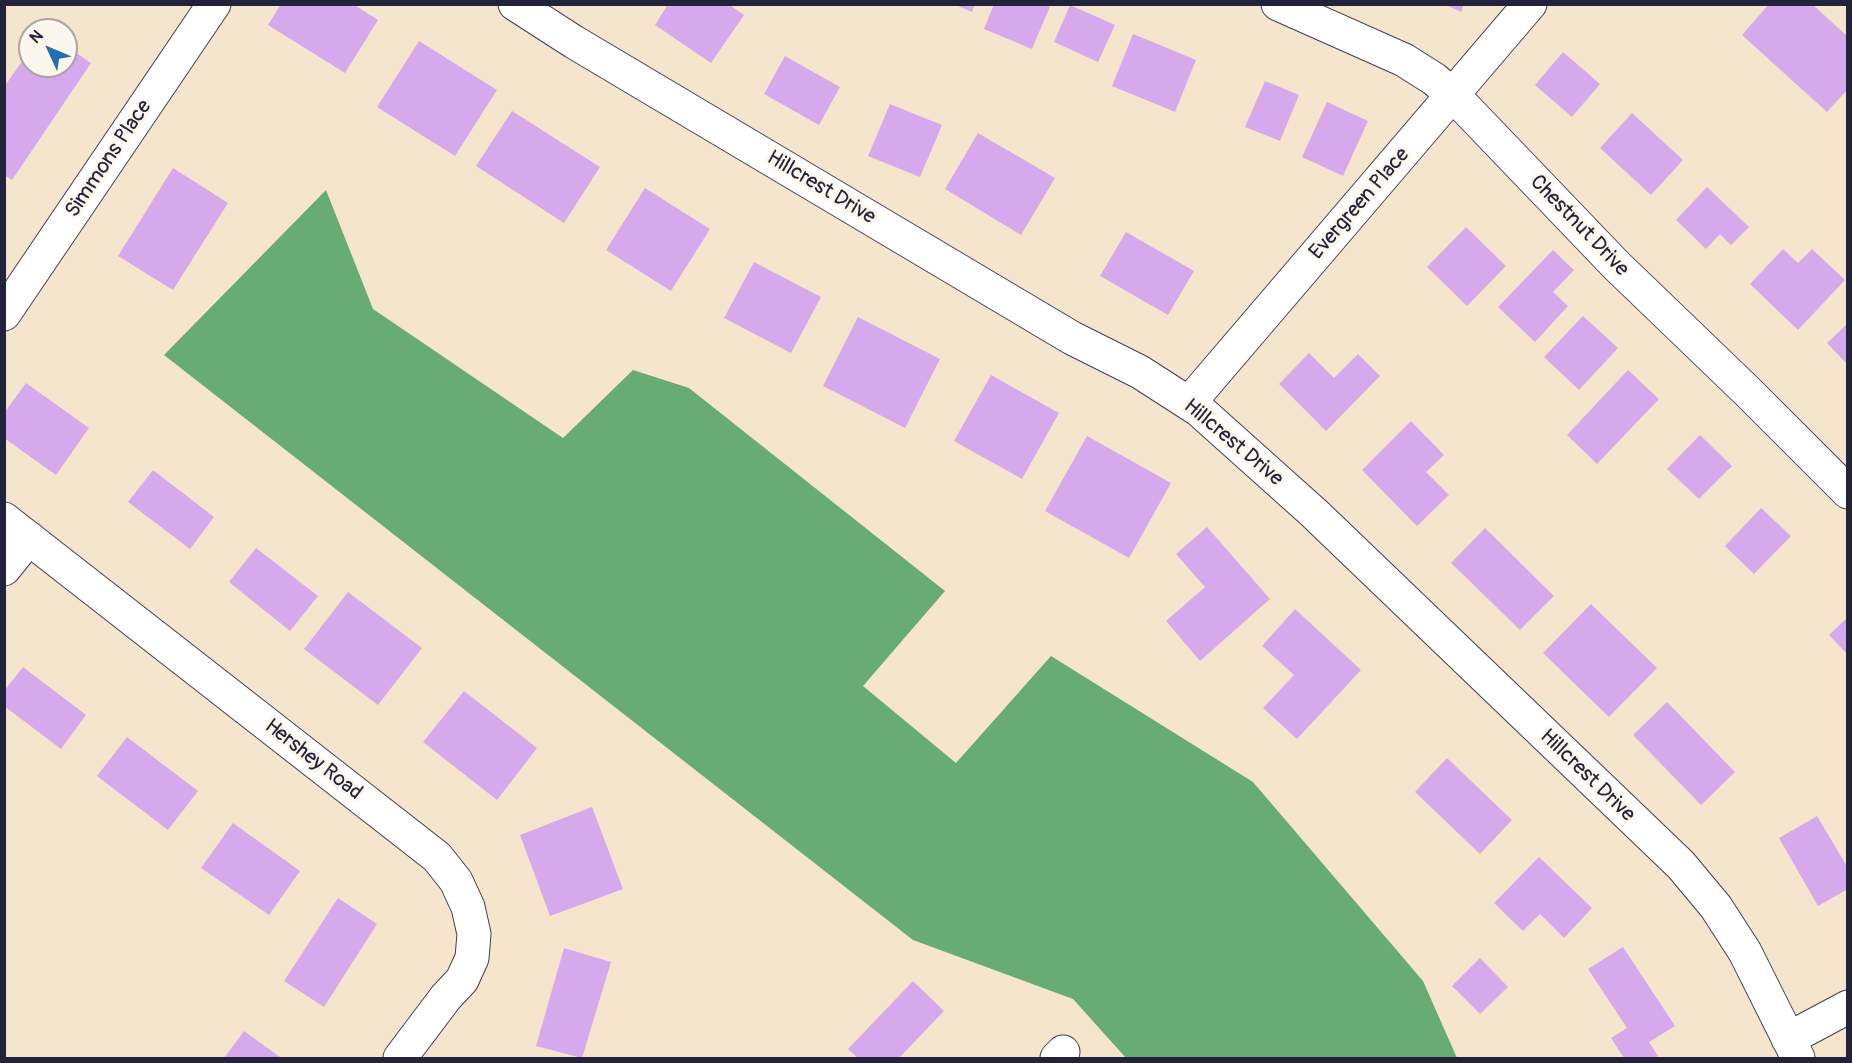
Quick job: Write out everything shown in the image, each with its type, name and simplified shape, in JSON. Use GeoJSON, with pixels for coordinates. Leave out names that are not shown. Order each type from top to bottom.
{"type":"FeatureCollection","features":[{"type":"Feature","properties":{"kind":"street","name":"Simmons Place"},"geometry":{"type":"LineString","coordinates":[[4,314],[214,4]]}},
{"type":"Feature","properties":{"kind":"street","name":"Hillcrest Drive"},"geometry":{"type":"LineString","coordinates":[[515,4],[574,42],[1042,320],[1140,372],[1189,403],[1314,513],[1681,864],[1716,907],[1745,952],[1793,1049]]}},
{"type":"Feature","properties":{"kind":"street","name":"Chestnut Drive"},"geometry":{"type":"LineString","coordinates":[[1278,4],[1404,60],[1434,79],[1453,95],[1616,265],[1848,492]]}},
{"type":"Feature","properties":{"kind":"street","name":"Evergreen Place"},"geometry":{"type":"LineString","coordinates":[[1189,403],[1530,4]]}},
{"type":"Feature","properties":{"kind":"street"},"geometry":{"type":"LineString","coordinates":[[4,569],[17,528]]}},
{"type":"Feature","properties":{"kind":"street","name":"Hershey Road"},"geometry":{"type":"LineString","coordinates":[[17,528],[438,857],[456,881],[468,907],[474,933],[472,958],[462,980],[446,997],[400,1059]]}},
{"type":"Feature","properties":{"kind":"street"},"geometry":{"type":"LineString","coordinates":[[1793,1049],[1848,1007]]}},
{"type":"Feature","properties":{"kind":"green space"},"geometry":{"type":"Polygon","coordinates":[[[326,190],[373,309],[563,438],[633,370],[689,388],[945,591],[863,686],[956,763],[1051,656],[1253,782],[1423,981],[1457,1058],[1126,1058],[1073,999],[913,940],[164,355],[326,190]]]}},
{"type":"Feature","properties":{"kind":"building"},"geometry":{"type":"Polygon","coordinates":[[[281,4],[353,4],[378,20],[345,73],[268,25],[281,4]]]}},
{"type":"Feature","properties":{"kind":"building"},"geometry":{"type":"Polygon","coordinates":[[[668,4],[728,4],[744,15],[711,63],[655,25],[668,4]]]}},
{"type":"Feature","properties":{"kind":"building"},"geometry":{"type":"Polygon","coordinates":[[[953,4],[975,4],[972,12],[953,4]]]}},
{"type":"Feature","properties":{"kind":"building"},"geometry":{"type":"Polygon","coordinates":[[[994,4],[1051,4],[1032,49],[984,29],[994,4]]]}},
{"type":"Feature","properties":{"kind":"building"},"geometry":{"type":"Polygon","coordinates":[[[1444,4],[1464,4],[1461,12],[1444,4]]]}},
{"type":"Feature","properties":{"kind":"building"},"geometry":{"type":"Polygon","coordinates":[[[1769,4],[1812,4],[1848,37],[1848,89],[1827,112],[1742,35],[1769,4]]]}},
{"type":"Feature","properties":{"kind":"building"},"geometry":{"type":"Polygon","coordinates":[[[1070,5],[1115,25],[1098,62],[1054,42],[1070,5]]]}},
{"type":"Feature","properties":{"kind":"building"},"geometry":{"type":"Polygon","coordinates":[[[1133,34],[1196,60],[1175,112],[1112,86],[1133,34]]]}},
{"type":"Feature","properties":{"kind":"building"},"geometry":{"type":"Polygon","coordinates":[[[419,41],[497,90],[455,156],[377,107],[419,41]]]}},
{"type":"Feature","properties":{"kind":"building"},"geometry":{"type":"Polygon","coordinates":[[[1563,52],[1600,84],[1572,117],[1535,85],[1563,52]]]}},
{"type":"Feature","properties":{"kind":"building"},"geometry":{"type":"Polygon","coordinates":[[[78,54],[91,63],[12,180],[4,175],[4,87],[18,67],[18,78],[78,78],[78,54]]]}},
{"type":"Feature","properties":{"kind":"building"},"geometry":{"type":"Polygon","coordinates":[[[785,56],[840,87],[819,125],[764,94],[785,56]]]}},
{"type":"Feature","properties":{"kind":"building"},"geometry":{"type":"Polygon","coordinates":[[[1265,81],[1299,95],[1280,141],[1245,127],[1265,81]]]}},
{"type":"Feature","properties":{"kind":"building"},"geometry":{"type":"Polygon","coordinates":[[[1327,102],[1368,121],[1343,176],[1302,157],[1327,102]]]}},
{"type":"Feature","properties":{"kind":"building"},"geometry":{"type":"Polygon","coordinates":[[[890,104],[942,125],[920,177],[868,156],[890,104]]]}},
{"type":"Feature","properties":{"kind":"building"},"geometry":{"type":"Polygon","coordinates":[[[512,111],[600,167],[564,223],[476,166],[512,111]]]}},
{"type":"Feature","properties":{"kind":"building"},"geometry":{"type":"Polygon","coordinates":[[[1632,113],[1683,160],[1651,195],[1600,148],[1632,113]]]}},
{"type":"Feature","properties":{"kind":"building"},"geometry":{"type":"Polygon","coordinates":[[[978,133],[1055,178],[1021,235],[945,189],[978,133]]]}},
{"type":"Feature","properties":{"kind":"building"},"geometry":{"type":"Polygon","coordinates":[[[173,168],[228,203],[173,290],[118,256],[173,168]]]}},
{"type":"Feature","properties":{"kind":"building"},"geometry":{"type":"Polygon","coordinates":[[[1707,187],[1749,227],[1731,245],[1720,234],[1706,249],[1676,220],[1707,187]]]}},
{"type":"Feature","properties":{"kind":"building"},"geometry":{"type":"Polygon","coordinates":[[[645,188],[710,229],[671,291],[606,250],[645,188]]]}},
{"type":"Feature","properties":{"kind":"building"},"geometry":{"type":"Polygon","coordinates":[[[1466,227],[1506,266],[1467,306],[1427,267],[1466,227]]]}},
{"type":"Feature","properties":{"kind":"building"},"geometry":{"type":"Polygon","coordinates":[[[1126,232],[1194,271],[1168,315],[1100,276],[1126,232]]]}},
{"type":"Feature","properties":{"kind":"building"},"geometry":{"type":"Polygon","coordinates":[[[1783,249],[1798,263],[1812,249],[1845,280],[1798,330],[1750,284],[1783,249]]]}},
{"type":"Feature","properties":{"kind":"building"},"geometry":{"type":"Polygon","coordinates":[[[1553,250],[1574,270],[1553,292],[1568,306],[1535,342],[1498,307],[1553,250]]]}},
{"type":"Feature","properties":{"kind":"building"},"geometry":{"type":"Polygon","coordinates":[[[754,262],[821,297],[791,353],[724,318],[754,262]]]}},
{"type":"Feature","properties":{"kind":"building"},"geometry":{"type":"Polygon","coordinates":[[[1583,316],[1618,348],[1579,390],[1544,357],[1583,316]]]}},
{"type":"Feature","properties":{"kind":"building"},"geometry":{"type":"Polygon","coordinates":[[[858,317],[940,359],[905,428],[823,386],[858,317]]]}},
{"type":"Feature","properties":{"kind":"building"},"geometry":{"type":"Polygon","coordinates":[[[1848,323],[1848,365],[1827,343],[1848,323]]]}},
{"type":"Feature","properties":{"kind":"building"},"geometry":{"type":"Polygon","coordinates":[[[1309,353],[1334,378],[1358,354],[1380,376],[1326,431],[1279,384],[1309,353]]]}},
{"type":"Feature","properties":{"kind":"building"},"geometry":{"type":"Polygon","coordinates":[[[1628,370],[1659,399],[1597,464],[1567,435],[1628,370]]]}},
{"type":"Feature","properties":{"kind":"building"},"geometry":{"type":"Polygon","coordinates":[[[991,375],[1059,413],[1022,479],[954,441],[991,375]]]}},
{"type":"Feature","properties":{"kind":"building"},"geometry":{"type":"Polygon","coordinates":[[[26,383],[89,428],[56,475],[4,438],[4,413],[26,383]]]}},
{"type":"Feature","properties":{"kind":"building"},"geometry":{"type":"Polygon","coordinates":[[[1411,421],[1444,455],[1426,472],[1449,495],[1417,526],[1362,470],[1411,421]]]}},
{"type":"Feature","properties":{"kind":"building"},"geometry":{"type":"Polygon","coordinates":[[[1700,435],[1732,466],[1699,499],[1667,469],[1700,435]]]}},
{"type":"Feature","properties":{"kind":"building"},"geometry":{"type":"Polygon","coordinates":[[[1087,436],[1171,483],[1129,558],[1045,511],[1087,436]]]}},
{"type":"Feature","properties":{"kind":"building"},"geometry":{"type":"Polygon","coordinates":[[[153,470],[214,517],[190,549],[128,502],[153,470]]]}},
{"type":"Feature","properties":{"kind":"building"},"geometry":{"type":"Polygon","coordinates":[[[1761,508],[1791,536],[1754,574],[1725,546],[1761,508]]]}},
{"type":"Feature","properties":{"kind":"building"},"geometry":{"type":"Polygon","coordinates":[[[1207,527],[1270,599],[1200,661],[1166,621],[1205,587],[1176,554],[1207,527]]]}},
{"type":"Feature","properties":{"kind":"building"},"geometry":{"type":"Polygon","coordinates":[[[1485,528],[1554,596],[1520,630],[1451,563],[1485,528]]]}},
{"type":"Feature","properties":{"kind":"building"},"geometry":{"type":"Polygon","coordinates":[[[256,548],[318,596],[290,631],[229,582],[256,548]]]}},
{"type":"Feature","properties":{"kind":"building"},"geometry":{"type":"Polygon","coordinates":[[[348,592],[422,648],[378,705],[304,649],[348,592]]]}},
{"type":"Feature","properties":{"kind":"building"},"geometry":{"type":"Polygon","coordinates":[[[1591,604],[1657,668],[1609,717],[1543,653],[1591,604]]]}},
{"type":"Feature","properties":{"kind":"building"},"geometry":{"type":"Polygon","coordinates":[[[1295,609],[1361,670],[1297,739],[1263,708],[1294,675],[1262,646],[1295,609]]]}},
{"type":"Feature","properties":{"kind":"building"},"geometry":{"type":"Polygon","coordinates":[[[1848,617],[1848,655],[1829,635],[1848,617]]]}},
{"type":"Feature","properties":{"kind":"building"},"geometry":{"type":"Polygon","coordinates":[[[23,667],[86,715],[61,749],[4,706],[4,691],[23,667]]]}},
{"type":"Feature","properties":{"kind":"building"},"geometry":{"type":"Polygon","coordinates":[[[464,691],[537,748],[497,800],[423,742],[464,691]]]}},
{"type":"Feature","properties":{"kind":"building"},"geometry":{"type":"Polygon","coordinates":[[[1667,702],[1735,772],[1701,805],[1633,735],[1667,702]]]}},
{"type":"Feature","properties":{"kind":"building"},"geometry":{"type":"Polygon","coordinates":[[[127,737],[198,791],[168,830],[97,776],[127,737]]]}},
{"type":"Feature","properties":{"kind":"building"},"geometry":{"type":"Polygon","coordinates":[[[1447,758],[1512,820],[1480,854],[1415,792],[1447,758]]]}},
{"type":"Feature","properties":{"kind":"building"},"geometry":{"type":"Polygon","coordinates":[[[592,807],[623,889],[550,916],[520,835],[592,807]]]}},
{"type":"Feature","properties":{"kind":"building"},"geometry":{"type":"Polygon","coordinates":[[[1817,816],[1848,868],[1848,889],[1818,906],[1779,838],[1817,816]]]}},
{"type":"Feature","properties":{"kind":"building"},"geometry":{"type":"Polygon","coordinates":[[[233,823],[300,871],[269,915],[201,868],[233,823]]]}},
{"type":"Feature","properties":{"kind":"building"},"geometry":{"type":"Polygon","coordinates":[[[1539,857],[1592,908],[1564,938],[1540,914],[1523,931],[1494,903],[1539,857]]]}},
{"type":"Feature","properties":{"kind":"building"},"geometry":{"type":"Polygon","coordinates":[[[338,898],[377,924],[324,1007],[284,981],[338,898]]]}},
{"type":"Feature","properties":{"kind":"building"},"geometry":{"type":"Polygon","coordinates":[[[1623,947],[1675,1026],[1649,1042],[1658,1056],[1653,1058],[1624,1058],[1611,1038],[1627,1028],[1588,969],[1623,947]]]}},
{"type":"Feature","properties":{"kind":"building"},"geometry":{"type":"Polygon","coordinates":[[[564,948],[611,962],[582,1058],[536,1046],[564,948]]]}},
{"type":"Feature","properties":{"kind":"building"},"geometry":{"type":"Polygon","coordinates":[[[1480,958],[1508,987],[1480,1014],[1452,986],[1480,958]]]}},
{"type":"Feature","properties":{"kind":"building"},"geometry":{"type":"Polygon","coordinates":[[[913,981],[944,1011],[899,1058],[858,1058],[848,1049],[913,981]]]}},
{"type":"Feature","properties":{"kind":"building"},"geometry":{"type":"Polygon","coordinates":[[[244,1031],[280,1057],[224,1058],[244,1031]]]}}]}
